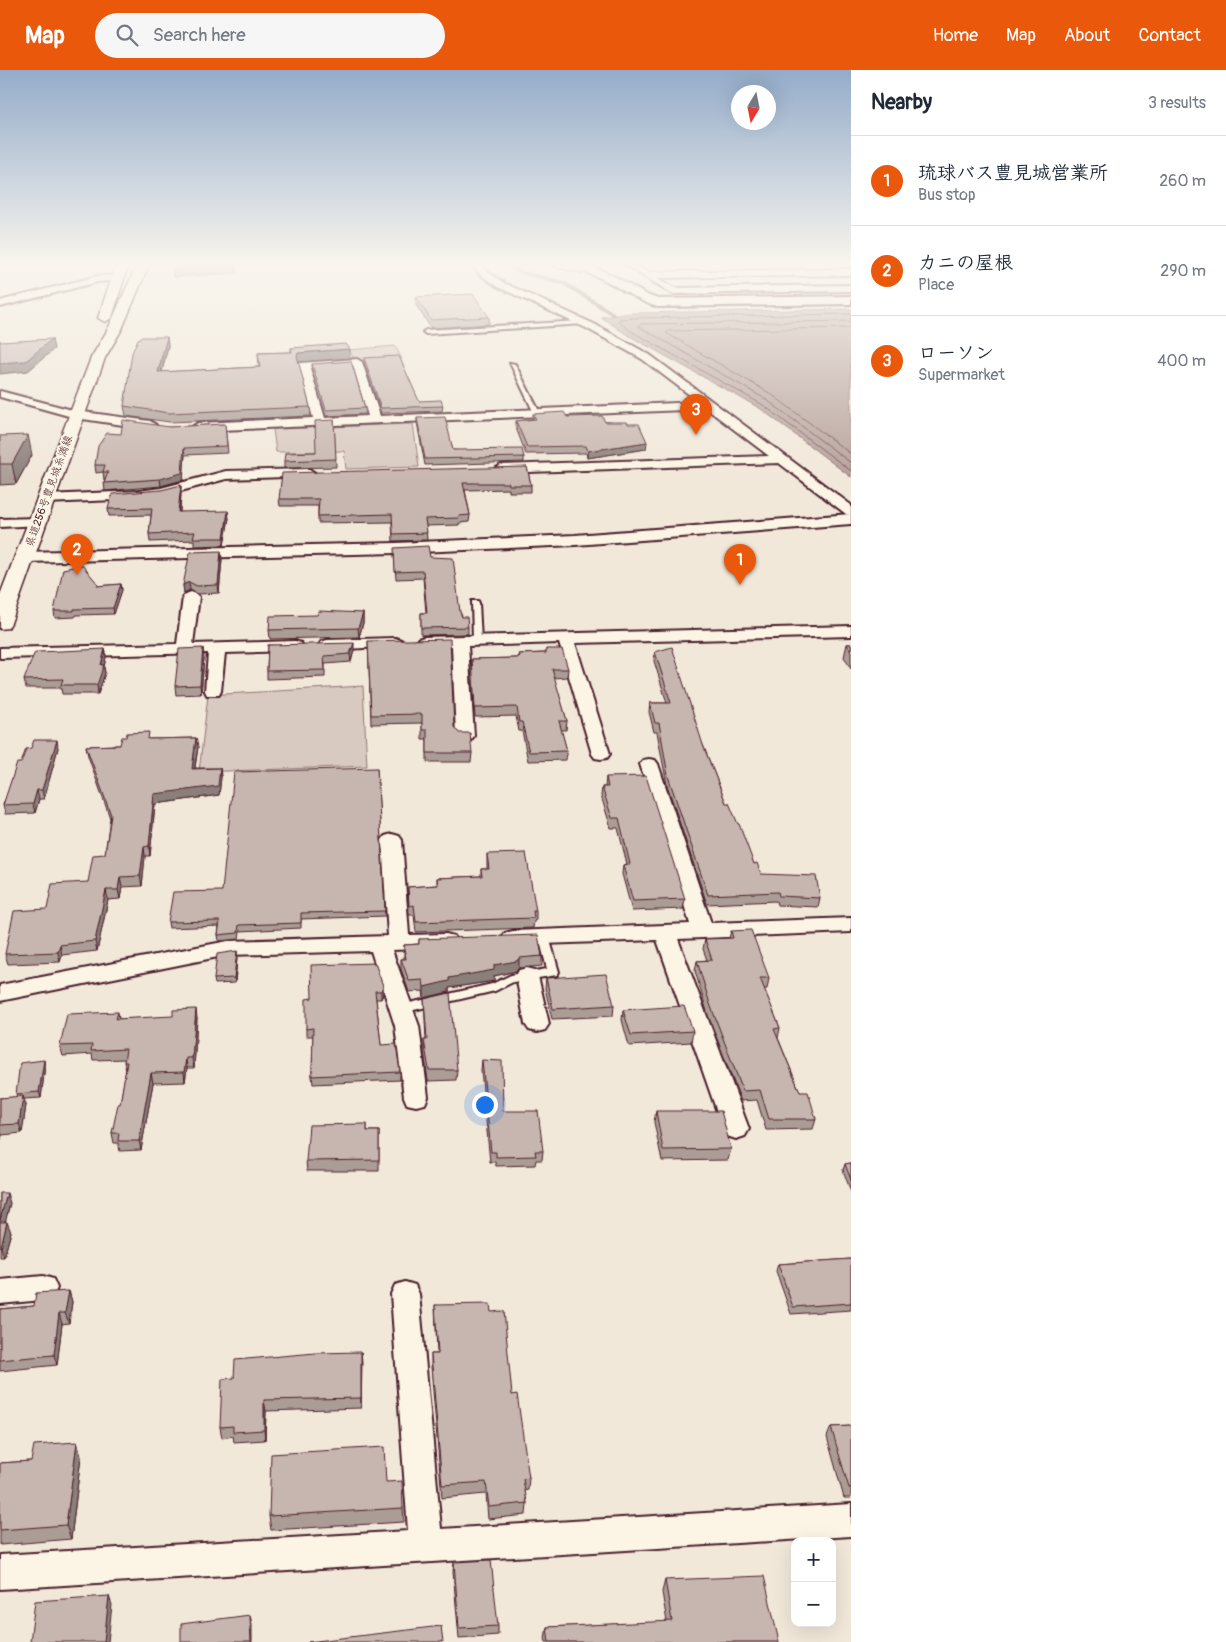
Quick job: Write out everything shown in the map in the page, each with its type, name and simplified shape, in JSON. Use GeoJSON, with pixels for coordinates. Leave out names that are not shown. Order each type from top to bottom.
{"type":"FeatureCollection","features":[{"type":"Feature","properties":{"kind":"main road","name":"県道256号豊見城糸満線"},"geometry":{"type":"LineString","coordinates":[[98,358],[101,335]]}},
{"type":"Feature","properties":{"kind":"main road","name":"県道256号豊見城糸満線"},"geometry":{"type":"LineString","coordinates":[[0,623],[76,414],[98,358],[111,335]]}},
{"type":"Feature","properties":{"kind":"street"},"geometry":{"type":"LineString","coordinates":[[605,335],[646,357],[851,511]]}},
{"type":"Feature","properties":{"kind":"street"},"geometry":{"type":"LineString","coordinates":[[320,422],[304,365],[357,362],[376,419]]}},
{"type":"Feature","properties":{"kind":"street"},"geometry":{"type":"LineString","coordinates":[[0,394],[76,414],[160,426]]}},
{"type":"Feature","properties":{"kind":"street"},"geometry":{"type":"LineString","coordinates":[[183,428],[710,405]]}},
{"type":"Feature","properties":{"kind":"street"},"geometry":{"type":"LineString","coordinates":[[490,469],[784,459]]}},
{"type":"Feature","properties":{"kind":"street"},"geometry":{"type":"LineString","coordinates":[[46,499],[138,495],[162,492],[226,475],[324,473]]}},
{"type":"Feature","properties":{"kind":"street"},"geometry":{"type":"LineString","coordinates":[[24,557],[396,548],[575,540],[851,519]]}},
{"type":"Feature","properties":{"kind":"street"},"geometry":{"type":"LineString","coordinates":[[0,523],[37,522]]}},
{"type":"Feature","properties":{"kind":"street"},"geometry":{"type":"LineString","coordinates":[[184,649],[191,597]]}},
{"type":"Feature","properties":{"kind":"street"},"geometry":{"type":"LineString","coordinates":[[0,653],[851,631]]}},
{"type":"Feature","properties":{"kind":"street"},"geometry":{"type":"LineString","coordinates":[[565,638],[601,754]]}},
{"type":"Feature","properties":{"kind":"street"},"geometry":{"type":"LineString","coordinates":[[465,736],[469,641]]}},
{"type":"Feature","properties":{"kind":"street"},"geometry":{"type":"LineString","coordinates":[[213,691],[217,648]]}},
{"type":"Feature","properties":{"kind":"street"},"geometry":{"type":"LineString","coordinates":[[650,764],[703,931]]}},
{"type":"Feature","properties":{"kind":"street"},"geometry":{"type":"LineString","coordinates":[[392,840],[389,943],[406,1026],[416,1097]]}},
{"type":"Feature","properties":{"kind":"street"},"geometry":{"type":"LineString","coordinates":[[496,939],[851,925]]}},
{"type":"Feature","properties":{"kind":"street"},"geometry":{"type":"LineString","coordinates":[[665,932],[736,1129]]}},
{"type":"Feature","properties":{"kind":"street"},"geometry":{"type":"LineString","coordinates":[[0,993],[228,948],[467,940]]}},
{"type":"Feature","properties":{"kind":"street"},"geometry":{"type":"LineString","coordinates":[[527,976],[537,1024]]}},
{"type":"Feature","properties":{"kind":"street"},"geometry":{"type":"LineString","coordinates":[[0,1292],[43,1288]]}},
{"type":"Feature","properties":{"kind":"street"},"geometry":{"type":"LineString","coordinates":[[405,1294],[426,1546]]}},
{"type":"Feature","properties":{"kind":"street"},"geometry":{"type":"LineString","coordinates":[[0,1572],[851,1520]]}},
{"type":"Feature","properties":{"kind":"lane"},"geometry":{"type":"LineString","coordinates":[[512,364],[537,413]]}},
{"type":"Feature","properties":{"kind":"lane"},"geometry":{"type":"LineString","coordinates":[[469,641],[475,603]]}},
{"type":"Feature","properties":{"kind":"lane"},"geometry":{"type":"LineString","coordinates":[[401,1008],[495,987],[510,979],[553,972],[544,937]]}},
{"type":"Feature","properties":{"kind":"shaded area"},"geometry":{"type":"Polygon","coordinates":[[[395,346],[402,359],[356,362],[349,350],[395,346]]]}},
{"type":"Feature","properties":{"kind":"shaded area"},"geometry":{"type":"Polygon","coordinates":[[[413,424],[419,467],[346,469],[344,451],[276,452],[273,429],[413,424]]]}},
{"type":"Feature","properties":{"kind":"shaded area"},"geometry":{"type":"Polygon","coordinates":[[[363,686],[367,766],[199,772],[208,695],[363,686]]]}},
{"type":"Feature","properties":{"kind":"water"},"geometry":{"type":"Polygon","coordinates":[[[628,335],[851,335],[851,477],[761,409],[628,335]]]}},
{"type":"Feature","properties":{"kind":"building"},"geometry":{"type":"Polygon","coordinates":[[[143,337],[167,337],[158,372],[260,367],[258,353],[292,352],[291,348],[346,344],[350,349],[298,353],[297,356],[310,407],[169,413],[124,406],[132,353],[138,339],[143,337]]]}},
{"type":"Feature","properties":{"kind":"building"},"geometry":{"type":"Polygon","coordinates":[[[52,339],[26,361],[0,363],[0,342],[52,339]]]}},
{"type":"Feature","properties":{"kind":"building"},"geometry":{"type":"Polygon","coordinates":[[[399,356],[419,401],[441,400],[443,406],[381,408],[364,358],[399,356]]]}},
{"type":"Feature","properties":{"kind":"building"},"geometry":{"type":"Polygon","coordinates":[[[351,361],[365,408],[326,410],[312,364],[351,361]]]}},
{"type":"Feature","properties":{"kind":"building"},"geometry":{"type":"Polygon","coordinates":[[[564,412],[567,417],[602,416],[605,422],[639,424],[647,442],[588,451],[586,446],[527,447],[516,421],[536,419],[533,414],[564,412]]]}},
{"type":"Feature","properties":{"kind":"building"},"geometry":{"type":"Polygon","coordinates":[[[445,417],[453,450],[522,449],[524,457],[425,459],[417,418],[445,417]]]}},
{"type":"Feature","properties":{"kind":"building"},"geometry":{"type":"Polygon","coordinates":[[[123,420],[169,427],[225,424],[227,446],[184,448],[182,473],[160,479],[104,483],[108,472],[103,472],[105,465],[95,465],[98,446],[107,433],[121,434],[123,420]]]}},
{"type":"Feature","properties":{"kind":"building"},"geometry":{"type":"Polygon","coordinates":[[[334,420],[336,459],[284,461],[285,453],[316,452],[315,421],[334,420]]]}},
{"type":"Feature","properties":{"kind":"building"},"geometry":{"type":"Polygon","coordinates":[[[28,435],[12,464],[0,464],[0,436],[28,435]]]}},
{"type":"Feature","properties":{"kind":"building"},"geometry":{"type":"Polygon","coordinates":[[[527,467],[531,485],[463,483],[470,515],[459,516],[459,518],[425,519],[427,533],[393,534],[392,514],[318,516],[319,499],[279,499],[282,473],[527,467]]]}},
{"type":"Feature","properties":{"kind":"building"},"geometry":{"type":"Polygon","coordinates":[[[181,485],[178,512],[228,511],[224,538],[193,538],[195,532],[149,534],[152,508],[108,509],[112,494],[161,490],[181,485]]]}},
{"type":"Feature","properties":{"kind":"building"},"geometry":{"type":"Polygon","coordinates":[[[428,546],[430,557],[453,558],[460,612],[462,617],[467,617],[468,627],[421,628],[421,613],[427,613],[423,571],[395,572],[394,548],[428,546]]]}},
{"type":"Feature","properties":{"kind":"building"},"geometry":{"type":"Polygon","coordinates":[[[221,551],[218,585],[197,586],[189,582],[183,585],[190,552],[221,551]]]}},
{"type":"Feature","properties":{"kind":"building"},"geometry":{"type":"Polygon","coordinates":[[[82,565],[98,584],[97,586],[121,584],[113,608],[54,611],[63,569],[82,565]]]}},
{"type":"Feature","properties":{"kind":"building"},"geometry":{"type":"Polygon","coordinates":[[[319,611],[363,613],[358,628],[269,630],[270,616],[317,615],[319,611]]]}},
{"type":"Feature","properties":{"kind":"building"},"geometry":{"type":"Polygon","coordinates":[[[450,639],[454,727],[459,733],[470,733],[472,753],[427,753],[427,730],[422,730],[422,714],[371,715],[368,641],[450,639]]]}},
{"type":"Feature","properties":{"kind":"building"},"geometry":{"type":"Polygon","coordinates":[[[354,643],[350,654],[324,656],[325,670],[267,671],[268,645],[354,643]]]}},
{"type":"Feature","properties":{"kind":"building"},"geometry":{"type":"Polygon","coordinates":[[[672,647],[703,745],[726,803],[729,803],[739,824],[754,864],[757,863],[761,874],[816,876],[820,898],[779,896],[778,892],[708,895],[668,776],[659,723],[655,723],[650,703],[671,703],[655,652],[672,647]]]}},
{"type":"Feature","properties":{"kind":"building"},"geometry":{"type":"Polygon","coordinates":[[[203,648],[200,685],[175,686],[179,649],[203,648]]]}},
{"type":"Feature","properties":{"kind":"building"},"geometry":{"type":"Polygon","coordinates":[[[105,649],[101,665],[104,665],[97,685],[61,685],[63,679],[24,680],[34,654],[38,652],[105,649]]]}},
{"type":"Feature","properties":{"kind":"building"},"geometry":{"type":"Polygon","coordinates":[[[546,649],[562,649],[568,669],[552,669],[567,721],[559,721],[567,751],[529,752],[522,722],[519,722],[517,707],[475,708],[472,659],[517,658],[520,656],[519,654],[546,653],[546,649]]]}},
{"type":"Feature","properties":{"kind":"building"},"geometry":{"type":"Polygon","coordinates":[[[149,732],[148,739],[196,738],[192,769],[220,768],[218,786],[154,794],[149,846],[144,847],[140,876],[120,877],[118,890],[106,890],[95,941],[60,945],[58,952],[5,954],[14,911],[47,909],[52,884],[88,882],[93,855],[105,854],[111,815],[86,746],[120,745],[122,737],[126,737],[127,733],[149,732]]]}},
{"type":"Feature","properties":{"kind":"building"},"geometry":{"type":"Polygon","coordinates":[[[34,740],[57,740],[42,790],[37,790],[33,804],[3,805],[17,763],[21,763],[26,749],[31,748],[34,740]]]}},
{"type":"Feature","properties":{"kind":"building"},"geometry":{"type":"Polygon","coordinates":[[[377,768],[385,911],[301,913],[301,923],[239,925],[238,933],[218,935],[220,921],[168,922],[173,892],[222,891],[234,772],[377,768]]]}},
{"type":"Feature","properties":{"kind":"building"},"geometry":{"type":"Polygon","coordinates":[[[646,776],[685,899],[633,901],[623,865],[630,864],[619,818],[612,818],[602,787],[608,787],[606,777],[646,776]]]}},
{"type":"Feature","properties":{"kind":"building"},"geometry":{"type":"Polygon","coordinates":[[[526,853],[536,911],[533,911],[534,918],[416,922],[414,905],[409,906],[408,887],[438,885],[437,878],[482,876],[481,869],[489,869],[487,854],[526,853]]]}},
{"type":"Feature","properties":{"kind":"building"},"geometry":{"type":"Polygon","coordinates":[[[751,930],[769,978],[760,978],[780,1028],[774,1029],[800,1092],[808,1092],[816,1119],[769,1119],[760,1090],[743,1091],[710,1004],[697,961],[712,960],[705,939],[733,938],[731,931],[751,930]]]}},
{"type":"Feature","properties":{"kind":"building"},"geometry":{"type":"Polygon","coordinates":[[[538,935],[542,956],[519,958],[517,961],[494,965],[494,970],[449,978],[449,981],[424,987],[423,980],[409,981],[401,959],[406,959],[404,945],[419,944],[419,939],[538,935]]]}},
{"type":"Feature","properties":{"kind":"building"},"geometry":{"type":"Polygon","coordinates":[[[237,951],[234,978],[214,979],[217,954],[237,951]]]}},
{"type":"Feature","properties":{"kind":"building"},"geometry":{"type":"Polygon","coordinates":[[[375,963],[383,986],[381,991],[375,991],[381,1045],[396,1044],[400,1072],[312,1076],[313,1028],[306,1029],[306,999],[312,998],[311,965],[375,963]]]}},
{"type":"Feature","properties":{"kind":"building"},"geometry":{"type":"Polygon","coordinates":[[[606,974],[614,1005],[553,1009],[546,978],[606,974]]]}},
{"type":"Feature","properties":{"kind":"building"},"geometry":{"type":"Polygon","coordinates":[[[450,993],[457,1070],[429,1070],[424,1040],[427,1040],[424,999],[450,993]]]}},
{"type":"Feature","properties":{"kind":"building"},"geometry":{"type":"Polygon","coordinates":[[[684,1006],[693,1031],[631,1035],[623,1010],[684,1006]]]}},
{"type":"Feature","properties":{"kind":"building"},"geometry":{"type":"Polygon","coordinates":[[[196,1009],[192,1058],[186,1058],[184,1072],[151,1073],[139,1141],[118,1141],[119,1133],[112,1133],[118,1104],[120,1104],[127,1062],[124,1062],[126,1049],[91,1051],[92,1045],[60,1046],[67,1014],[118,1012],[116,1019],[173,1016],[173,1010],[196,1009]]]}},
{"type":"Feature","properties":{"kind":"building"},"geometry":{"type":"Polygon","coordinates":[[[44,1060],[39,1092],[16,1094],[20,1063],[44,1060]]]}},
{"type":"Feature","properties":{"kind":"building"},"geometry":{"type":"Polygon","coordinates":[[[482,1060],[502,1061],[503,1111],[538,1111],[543,1151],[535,1151],[536,1156],[496,1157],[496,1152],[491,1152],[482,1060]]]}},
{"type":"Feature","properties":{"kind":"building"},"geometry":{"type":"Polygon","coordinates":[[[23,1096],[19,1124],[0,1125],[0,1098],[23,1096]]]}},
{"type":"Feature","properties":{"kind":"building"},"geometry":{"type":"Polygon","coordinates":[[[656,1111],[721,1111],[731,1149],[663,1150],[656,1111]]]}},
{"type":"Feature","properties":{"kind":"building"},"geometry":{"type":"Polygon","coordinates":[[[367,1124],[367,1131],[379,1131],[379,1160],[306,1161],[309,1125],[367,1124]]]}},
{"type":"Feature","properties":{"kind":"building"},"geometry":{"type":"Polygon","coordinates":[[[851,1163],[851,1180],[845,1164],[851,1163]]]}},
{"type":"Feature","properties":{"kind":"building"},"geometry":{"type":"Polygon","coordinates":[[[0,1193],[7,1193],[0,1220],[0,1193]]]}},
{"type":"Feature","properties":{"kind":"building"},"geometry":{"type":"Polygon","coordinates":[[[0,1222],[7,1222],[1,1247],[0,1247],[0,1222]]]}},
{"type":"Feature","properties":{"kind":"building"},"geometry":{"type":"Polygon","coordinates":[[[851,1259],[851,1303],[793,1307],[778,1264],[851,1259]]]}},
{"type":"Feature","properties":{"kind":"building"},"geometry":{"type":"Polygon","coordinates":[[[69,1291],[65,1313],[59,1313],[54,1355],[0,1360],[0,1309],[34,1306],[36,1293],[69,1291]]]}},
{"type":"Feature","properties":{"kind":"building"},"geometry":{"type":"Polygon","coordinates":[[[490,1304],[491,1312],[504,1311],[512,1395],[517,1394],[529,1478],[523,1479],[527,1503],[489,1507],[486,1482],[442,1485],[431,1354],[438,1354],[435,1305],[490,1304]]]}},
{"type":"Feature","properties":{"kind":"building"},"geometry":{"type":"Polygon","coordinates":[[[361,1352],[361,1398],[264,1400],[264,1430],[233,1432],[233,1426],[220,1427],[222,1379],[234,1378],[235,1360],[316,1353],[361,1352]]]}},
{"type":"Feature","properties":{"kind":"building"},"geometry":{"type":"Polygon","coordinates":[[[851,1426],[851,1488],[849,1488],[831,1427],[851,1426]]]}},
{"type":"Feature","properties":{"kind":"building"},"geometry":{"type":"Polygon","coordinates":[[[77,1442],[66,1525],[0,1530],[0,1463],[31,1461],[34,1445],[77,1442]]]}},
{"type":"Feature","properties":{"kind":"building"},"geometry":{"type":"Polygon","coordinates":[[[384,1447],[386,1482],[402,1481],[403,1508],[269,1516],[271,1454],[384,1447]]]}},
{"type":"Feature","properties":{"kind":"building"},"geometry":{"type":"Polygon","coordinates":[[[491,1560],[498,1626],[459,1628],[454,1562],[491,1560]]]}},
{"type":"Feature","properties":{"kind":"building"},"geometry":{"type":"Polygon","coordinates":[[[764,1576],[779,1642],[549,1642],[547,1627],[672,1621],[665,1580],[764,1576]]]}},
{"type":"Feature","properties":{"kind":"building"},"geometry":{"type":"Polygon","coordinates":[[[109,1596],[104,1642],[30,1642],[35,1601],[109,1596]]]}},
{"type":"Feature","properties":{"kind":"building"},"geometry":{"type":"Polygon","coordinates":[[[250,1615],[251,1642],[181,1642],[181,1624],[250,1615]]]}},
{"type":"Feature","properties":{"kind":"building"},"geometry":{"type":"Polygon","coordinates":[[[441,1626],[443,1642],[308,1642],[441,1626]]]}},
{"type":"Feature","properties":{"kind":"place","name":"ローソン"},"geometry":{"type":"Point","coordinates":[696,435]}},
{"type":"Feature","properties":{"kind":"place","name":"カニの屋根"},"geometry":{"type":"Point","coordinates":[77,575]}},
{"type":"Feature","properties":{"kind":"place","name":"琉球バス豊見城営業所"},"geometry":{"type":"Point","coordinates":[740,585]}}]}
